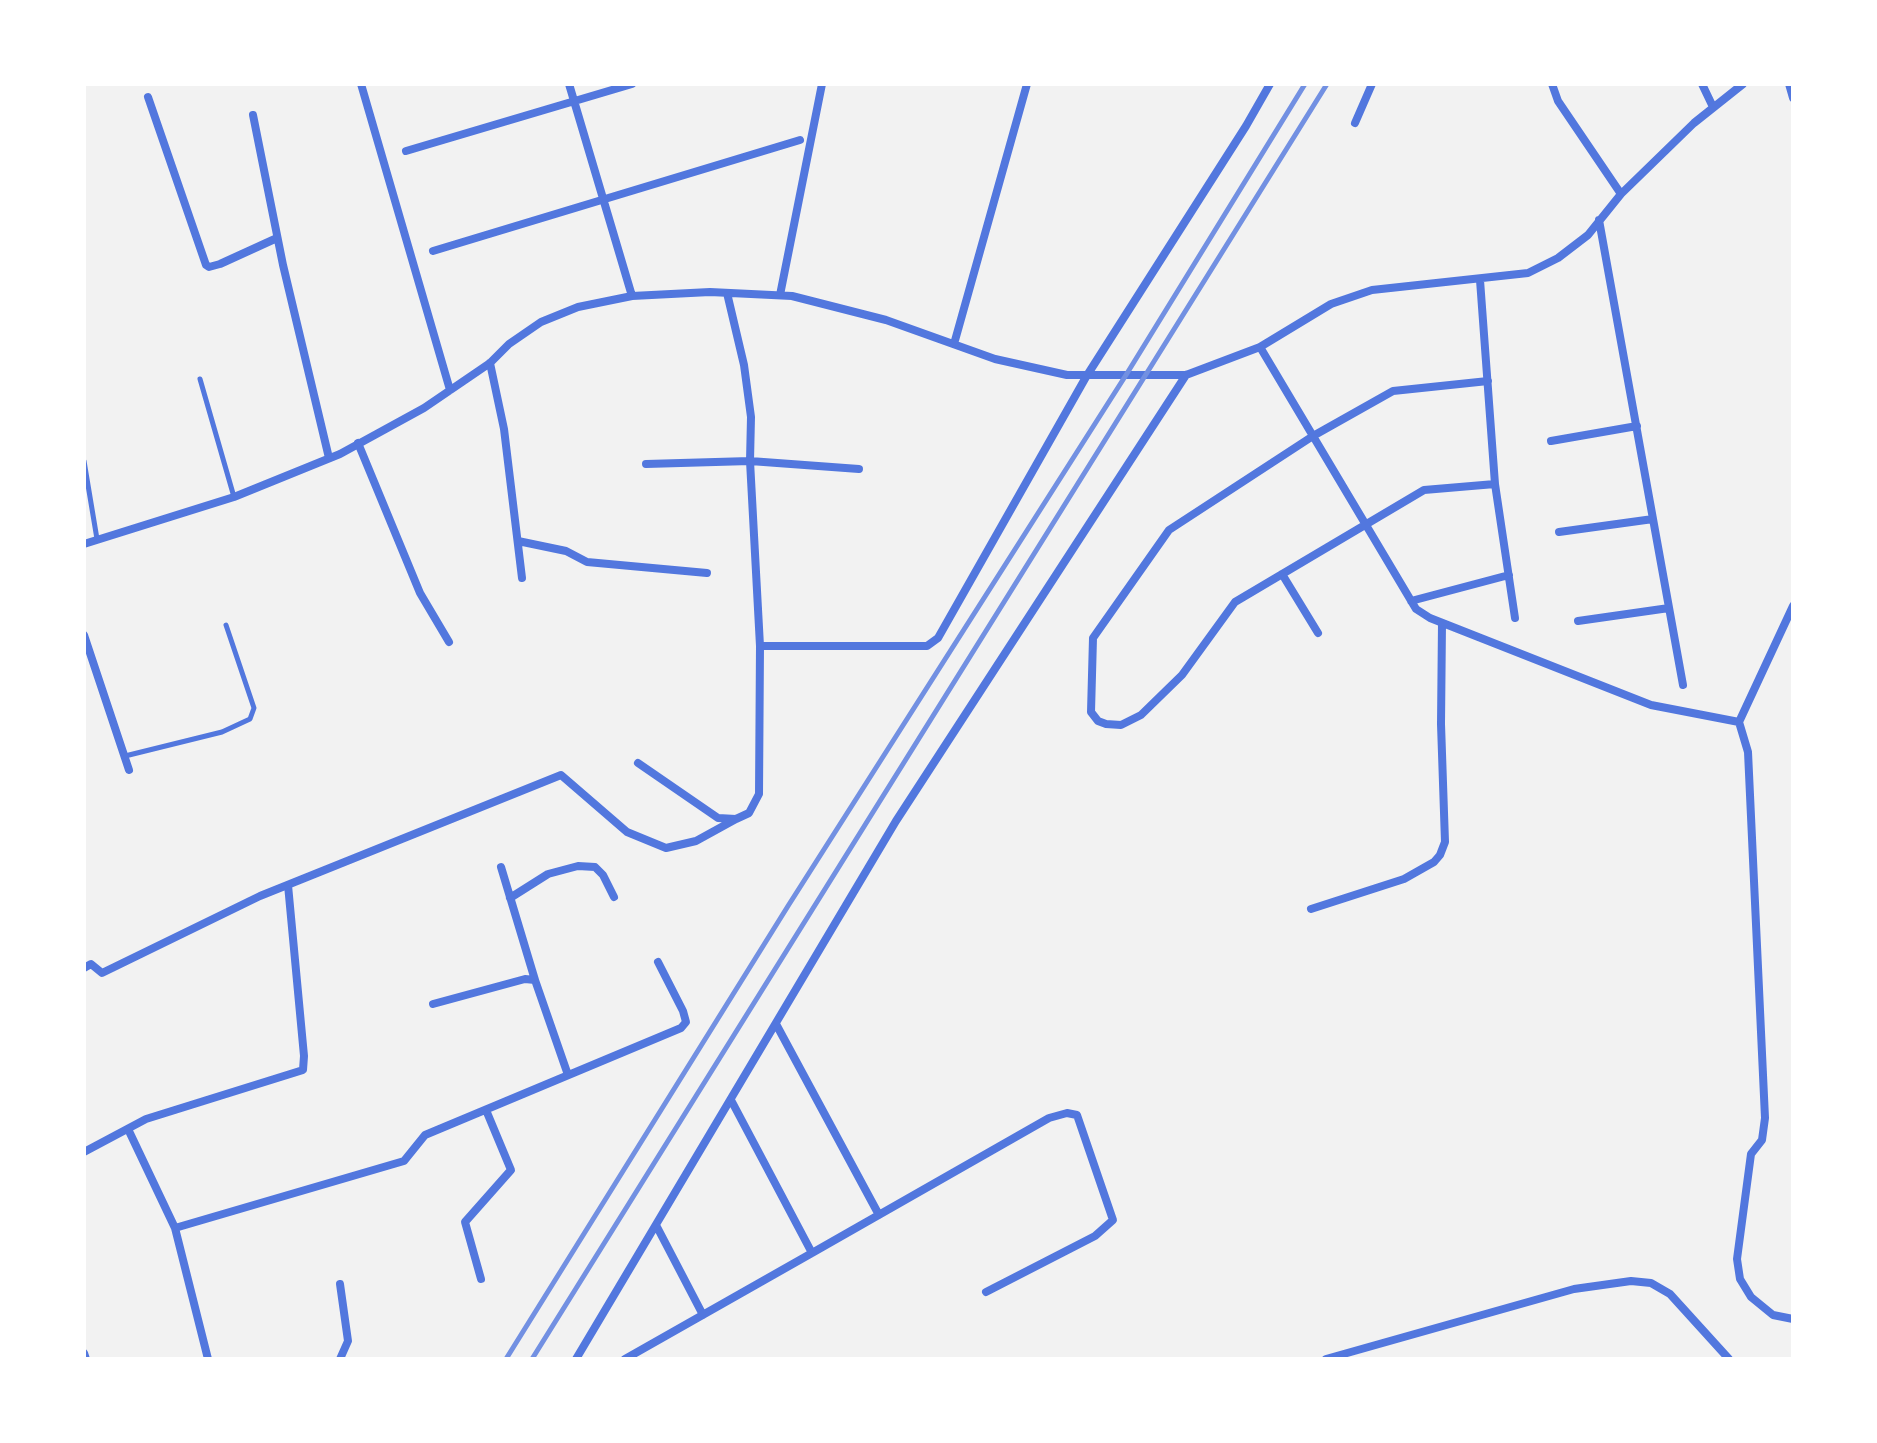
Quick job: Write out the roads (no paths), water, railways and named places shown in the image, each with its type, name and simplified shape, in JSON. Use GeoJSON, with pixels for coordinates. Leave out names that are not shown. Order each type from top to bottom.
{"type":"FeatureCollection","features":[{"type":"Feature","properties":{"kind":"street"},"geometry":{"type":"LineString","coordinates":[[361,84],[450,390]]}},
{"type":"Feature","properties":{"kind":"street"},"geometry":{"type":"LineString","coordinates":[[569,84],[632,296]]}},
{"type":"Feature","properties":{"kind":"street"},"geometry":{"type":"LineString","coordinates":[[406,151],[632,84]]}},
{"type":"Feature","properties":{"kind":"street"},"geometry":{"type":"LineString","coordinates":[[780,295],[822,84]]}},
{"type":"Feature","properties":{"kind":"street"},"geometry":{"type":"LineString","coordinates":[[954,344],[1027,84]]}},
{"type":"Feature","properties":{"kind":"street"},"geometry":{"type":"LineString","coordinates":[[760,646],[932,644],[938,638],[1086,377],[1270,84]]}},
{"type":"Feature","properties":{"kind":"street"},"geometry":{"type":"LineString","coordinates":[[1355,123],[1372,84]]}},
{"type":"Feature","properties":{"kind":"street"},"geometry":{"type":"LineString","coordinates":[[1552,84],[1558,101],[1621,194]]}},
{"type":"Feature","properties":{"kind":"street"},"geometry":{"type":"LineString","coordinates":[[1702,84],[1713,107]]}},
{"type":"Feature","properties":{"kind":"street"},"geometry":{"type":"LineString","coordinates":[[84,544],[234,497],[329,458],[424,408],[490,363],[509,344],[541,322],[578,307],[632,296],[780,295],[886,320],[995,359],[1067,375],[1186,375],[1260,347],[1331,304],[1372,290],[1528,273],[1558,258],[1588,235],[1621,194],[1694,123],[1743,84]]}},
{"type":"Feature","properties":{"kind":"street"},"geometry":{"type":"LineString","coordinates":[[1789,84],[1793,98]]}},
{"type":"Feature","properties":{"kind":"street"},"geometry":{"type":"LineString","coordinates":[[148,97],[206,265],[220,264],[277,238]]}},
{"type":"Feature","properties":{"kind":"street"},"geometry":{"type":"LineString","coordinates":[[253,115],[277,238],[329,458]]}},
{"type":"Feature","properties":{"kind":"street"},"geometry":{"type":"LineString","coordinates":[[433,251],[800,140]]}},
{"type":"Feature","properties":{"kind":"street"},"geometry":{"type":"LineString","coordinates":[[1599,220],[1683,685]]}},
{"type":"Feature","properties":{"kind":"street"},"geometry":{"type":"LineString","coordinates":[[1480,280],[1495,484],[1515,618]]}},
{"type":"Feature","properties":{"kind":"street"},"geometry":{"type":"LineString","coordinates":[[84,968],[91,964],[102,973],[288,885],[561,775],[627,832],[666,848],[696,841],[749,813],[759,794],[760,646],[750,461],[751,417],[744,365],[727,293]]}},
{"type":"Feature","properties":{"kind":"street"},"geometry":{"type":"LineString","coordinates":[[1260,347],[1416,609],[1442,623],[1651,705],[1739,722]]}},
{"type":"Feature","properties":{"kind":"street"},"geometry":{"type":"LineString","coordinates":[[490,363],[504,429],[522,578]]}},
{"type":"Feature","properties":{"kind":"street"},"geometry":{"type":"LineString","coordinates":[[576,1359],[896,821],[1186,375]]}},
{"type":"Feature","properties":{"kind":"street"},"geometry":{"type":"LineString","coordinates":[[1488,381],[1393,391],[1313,436],[1169,530],[1093,638],[1091,712],[1098,721],[1121,725],[1141,715],[1182,675],[1235,602],[1424,490],[1495,484]]}},
{"type":"Feature","properties":{"kind":"street"},"geometry":{"type":"LineString","coordinates":[[1551,441],[1637,426]]}},
{"type":"Feature","properties":{"kind":"street"},"geometry":{"type":"LineString","coordinates":[[358,443],[420,593],[449,642]]}},
{"type":"Feature","properties":{"kind":"street"},"geometry":{"type":"LineString","coordinates":[[646,464],[750,461],[859,469]]}},
{"type":"Feature","properties":{"kind":"street"},"geometry":{"type":"LineString","coordinates":[[1559,532],[1653,519]]}},
{"type":"Feature","properties":{"kind":"street"},"geometry":{"type":"LineString","coordinates":[[518,541],[566,551],[587,562],[707,573]]}},
{"type":"Feature","properties":{"kind":"street"},"geometry":{"type":"LineString","coordinates":[[1282,574],[1318,633]]}},
{"type":"Feature","properties":{"kind":"street"},"geometry":{"type":"LineString","coordinates":[[1411,601],[1509,575]]}},
{"type":"Feature","properties":{"kind":"street"},"geometry":{"type":"LineString","coordinates":[[1793,606],[1739,722],[1748,752],[1765,1118],[1762,1140],[1751,1154],[1737,1259],[1740,1279],[1751,1297],[1773,1315],[1793,1319]]}},
{"type":"Feature","properties":{"kind":"street"},"geometry":{"type":"LineString","coordinates":[[1578,621],[1669,608]]}},
{"type":"Feature","properties":{"kind":"street"},"geometry":{"type":"LineString","coordinates":[[1311,909],[1404,879],[1434,862],[1440,855],[1445,842],[1442,623]]}},
{"type":"Feature","properties":{"kind":"street"},"geometry":{"type":"LineString","coordinates":[[84,635],[129,770]]}},
{"type":"Feature","properties":{"kind":"street"},"geometry":{"type":"LineString","coordinates":[[638,763],[718,818],[736,819]]}},
{"type":"Feature","properties":{"kind":"street"},"geometry":{"type":"LineString","coordinates":[[510,898],[548,874],[578,866],[595,867],[603,875],[614,897]]}},
{"type":"Feature","properties":{"kind":"street"},"geometry":{"type":"LineString","coordinates":[[501,867],[568,1075]]}},
{"type":"Feature","properties":{"kind":"street"},"geometry":{"type":"LineString","coordinates":[[84,1152],[146,1119],[291,1075],[305,1067],[288,885]]}},
{"type":"Feature","properties":{"kind":"street"},"geometry":{"type":"LineString","coordinates":[[175,1228],[404,1161],[425,1135],[681,1028],[686,1022],[683,1011],[658,962]]}},
{"type":"Feature","properties":{"kind":"street"},"geometry":{"type":"LineString","coordinates":[[433,1004],[525,979],[535,980]]}},
{"type":"Feature","properties":{"kind":"street"},"geometry":{"type":"LineString","coordinates":[[776,1024],[879,1215]]}},
{"type":"Feature","properties":{"kind":"street"},"geometry":{"type":"LineString","coordinates":[[731,1100],[812,1253]]}},
{"type":"Feature","properties":{"kind":"street"},"geometry":{"type":"LineString","coordinates":[[481,1279],[465,1222],[511,1170],[486,1110]]}},
{"type":"Feature","properties":{"kind":"street"},"geometry":{"type":"LineString","coordinates":[[625,1359],[1049,1118],[1067,1113],[1077,1115],[1113,1220],[1095,1236],[986,1292]]}},
{"type":"Feature","properties":{"kind":"street"},"geometry":{"type":"LineString","coordinates":[[128,1129],[175,1228],[208,1359]]}},
{"type":"Feature","properties":{"kind":"street"},"geometry":{"type":"LineString","coordinates":[[656,1225],[703,1315]]}},
{"type":"Feature","properties":{"kind":"street"},"geometry":{"type":"LineString","coordinates":[[1326,1359],[1574,1289],[1631,1281],[1651,1283],[1670,1294],[1729,1359]]}},
{"type":"Feature","properties":{"kind":"street"},"geometry":{"type":"LineString","coordinates":[[340,1284],[348,1341],[340,1359]]}},
{"type":"Feature","properties":{"kind":"street"},"geometry":{"type":"LineString","coordinates":[[84,1353],[86,1359]]}},
{"type":"Feature","properties":{"kind":"lane"},"geometry":{"type":"LineString","coordinates":[[200,379],[234,497]]}},
{"type":"Feature","properties":{"kind":"lane"},"geometry":{"type":"LineString","coordinates":[[84,461],[97,539]]}},
{"type":"Feature","properties":{"kind":"lane"},"geometry":{"type":"LineString","coordinates":[[124,756],[222,732],[250,719],[254,708],[226,625]]}},
{"type":"Feature","properties":{"kind":"railway"},"geometry":{"type":"LineString","coordinates":[[506,1359],[788,906],[1126,375],[1305,84]]}},
{"type":"Feature","properties":{"kind":"railway"},"geometry":{"type":"LineString","coordinates":[[532,1359],[1327,84]]}}]}
